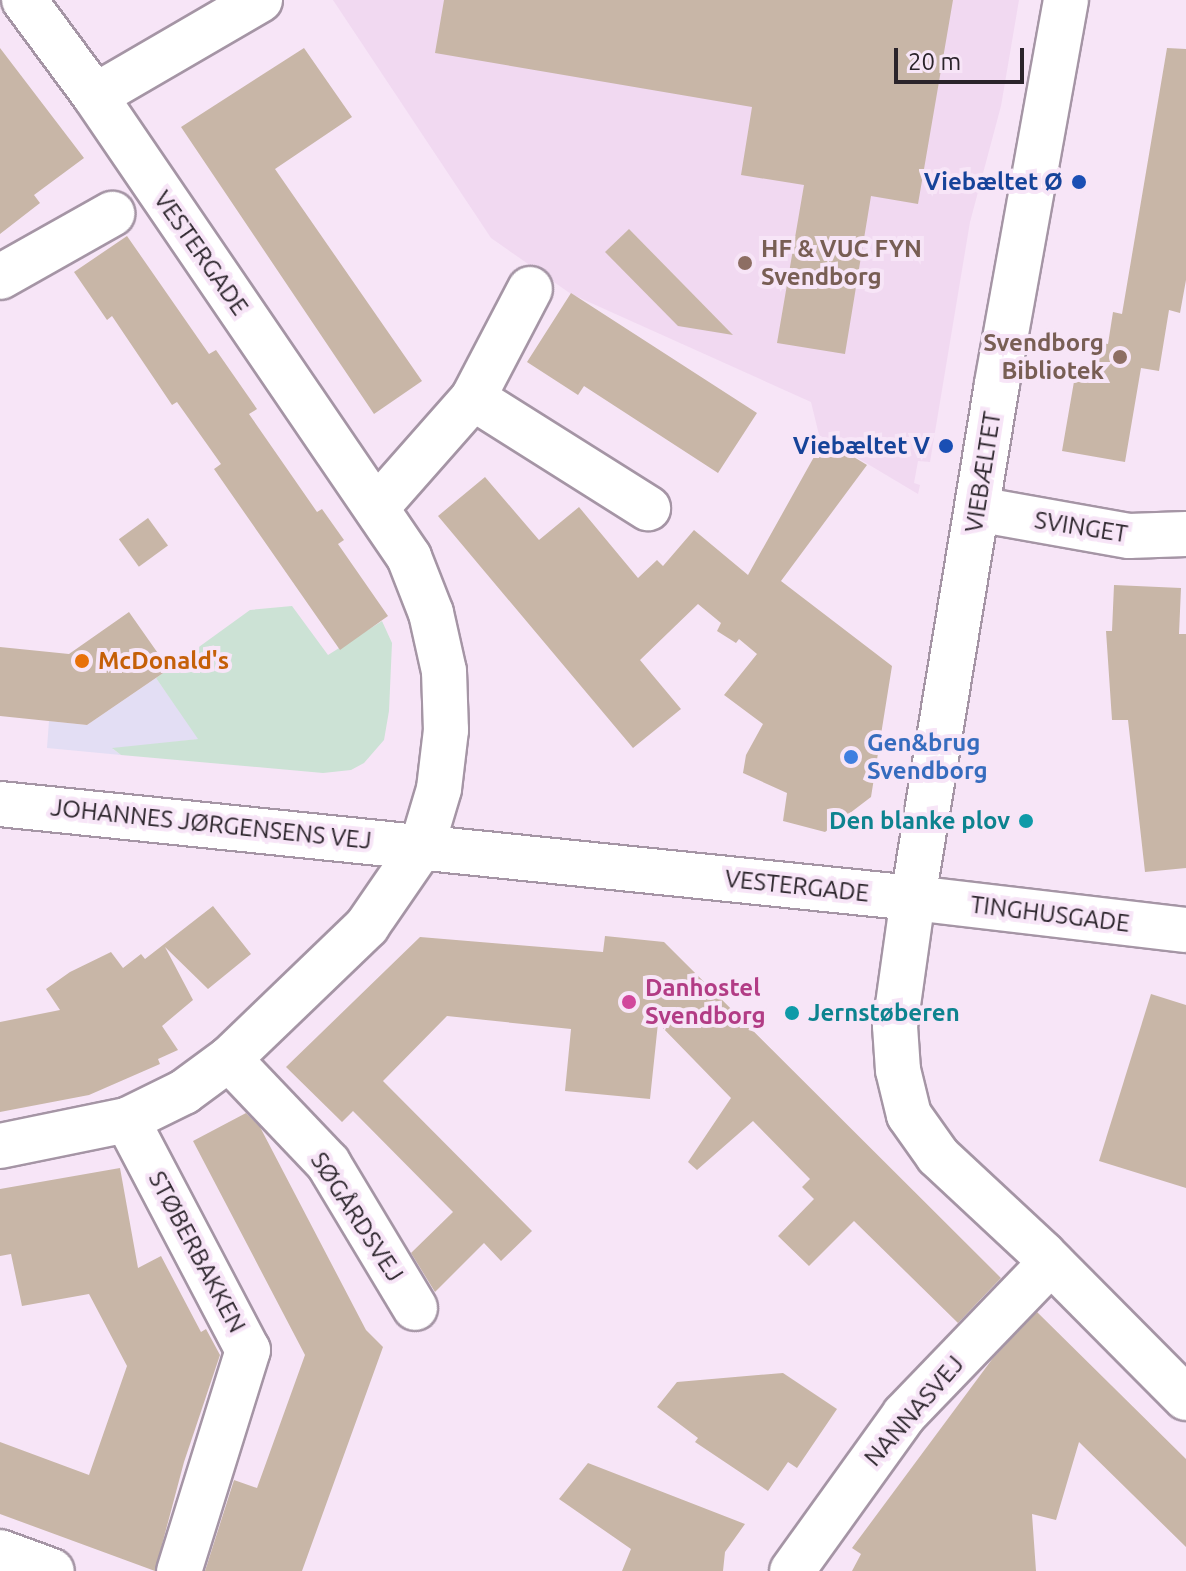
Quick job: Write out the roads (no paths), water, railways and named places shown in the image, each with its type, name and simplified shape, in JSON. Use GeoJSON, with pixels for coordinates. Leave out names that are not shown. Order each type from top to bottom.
{"type":"FeatureCollection","features":[{"type":"Feature","properties":{"kind":"street","name":"VESTERGADE"},"geometry":{"type":"LineString","coordinates":[[24,0],[95,96],[409,557],[426,599],[444,671],[446,730],[439,789],[422,846],[913,898]]}},
{"type":"Feature","properties":{"kind":"street"},"geometry":{"type":"LineString","coordinates":[[95,96],[260,0]]}},
{"type":"Feature","properties":{"kind":"street","name":"VIEBÆLTET"},"geometry":{"type":"LineString","coordinates":[[913,898],[1066,0]]}},
{"type":"Feature","properties":{"kind":"street"},"geometry":{"type":"LineString","coordinates":[[0,277],[112,214]]}},
{"type":"Feature","properties":{"kind":"street"},"geometry":{"type":"LineString","coordinates":[[377,507],[473,398],[530,289]]}},
{"type":"Feature","properties":{"kind":"street"},"geometry":{"type":"LineString","coordinates":[[473,398],[648,508]]}},
{"type":"Feature","properties":{"kind":"street","name":"SVINGET"},"geometry":{"type":"LineString","coordinates":[[977,509],[1129,536],[1186,534]]}},
{"type":"Feature","properties":{"kind":"street","name":"JOHANNES JØRGENSENS VEJ"},"geometry":{"type":"LineString","coordinates":[[0,804],[422,846]]}},
{"type":"Feature","properties":{"kind":"street"},"geometry":{"type":"LineString","coordinates":[[0,1146],[127,1120],[184,1092],[229,1059],[367,926],[422,846]]}},
{"type":"Feature","properties":{"kind":"street"},"geometry":{"type":"LineString","coordinates":[[913,898],[895,1026],[898,1070],[909,1115],[938,1156],[1051,1262],[1186,1398]]}},
{"type":"Feature","properties":{"kind":"street","name":"TINGHUSGADE"},"geometry":{"type":"LineString","coordinates":[[913,898],[1186,930]]}},
{"type":"Feature","properties":{"kind":"street","name":"SØGÅRDSVEJ"},"geometry":{"type":"LineString","coordinates":[[229,1059],[328,1163],[415,1308]]}},
{"type":"Feature","properties":{"kind":"street","name":"STØBERBAKKEN"},"geometry":{"type":"LineString","coordinates":[[127,1120],[248,1350],[179,1571]]}},
{"type":"Feature","properties":{"kind":"street","name":"NANNASVEJ"},"geometry":{"type":"LineString","coordinates":[[792,1571],[904,1415],[1051,1262]]}},
{"type":"Feature","properties":{"kind":"street"},"geometry":{"type":"LineString","coordinates":[[0,1552],[52,1571]]}},
{"type":"Feature","properties":{"kind":"place","name":"Viebæltet Ø"},"geometry":{"type":"Point","coordinates":[1079,182]}},
{"type":"Feature","properties":{"kind":"place","name":"HF & VUC FYN Svendborg"},"geometry":{"type":"Point","coordinates":[745,263]}},
{"type":"Feature","properties":{"kind":"place","name":"Svendborg Bibliotek"},"geometry":{"type":"Point","coordinates":[1120,357]}},
{"type":"Feature","properties":{"kind":"place","name":"Viebæltet V"},"geometry":{"type":"Point","coordinates":[946,446]}},
{"type":"Feature","properties":{"kind":"place","name":"McDonald's"},"geometry":{"type":"Point","coordinates":[82,661]}},
{"type":"Feature","properties":{"kind":"place","name":"Gen&brug Svendborg"},"geometry":{"type":"Point","coordinates":[851,757]}},
{"type":"Feature","properties":{"kind":"place","name":"Den blanke plov"},"geometry":{"type":"Point","coordinates":[1026,821]}},
{"type":"Feature","properties":{"kind":"place","name":"Danhostel Svendborg"},"geometry":{"type":"Point","coordinates":[629,1002]}},
{"type":"Feature","properties":{"kind":"place","name":"Jernstøberen"},"geometry":{"type":"Point","coordinates":[792,1013]}}]}
